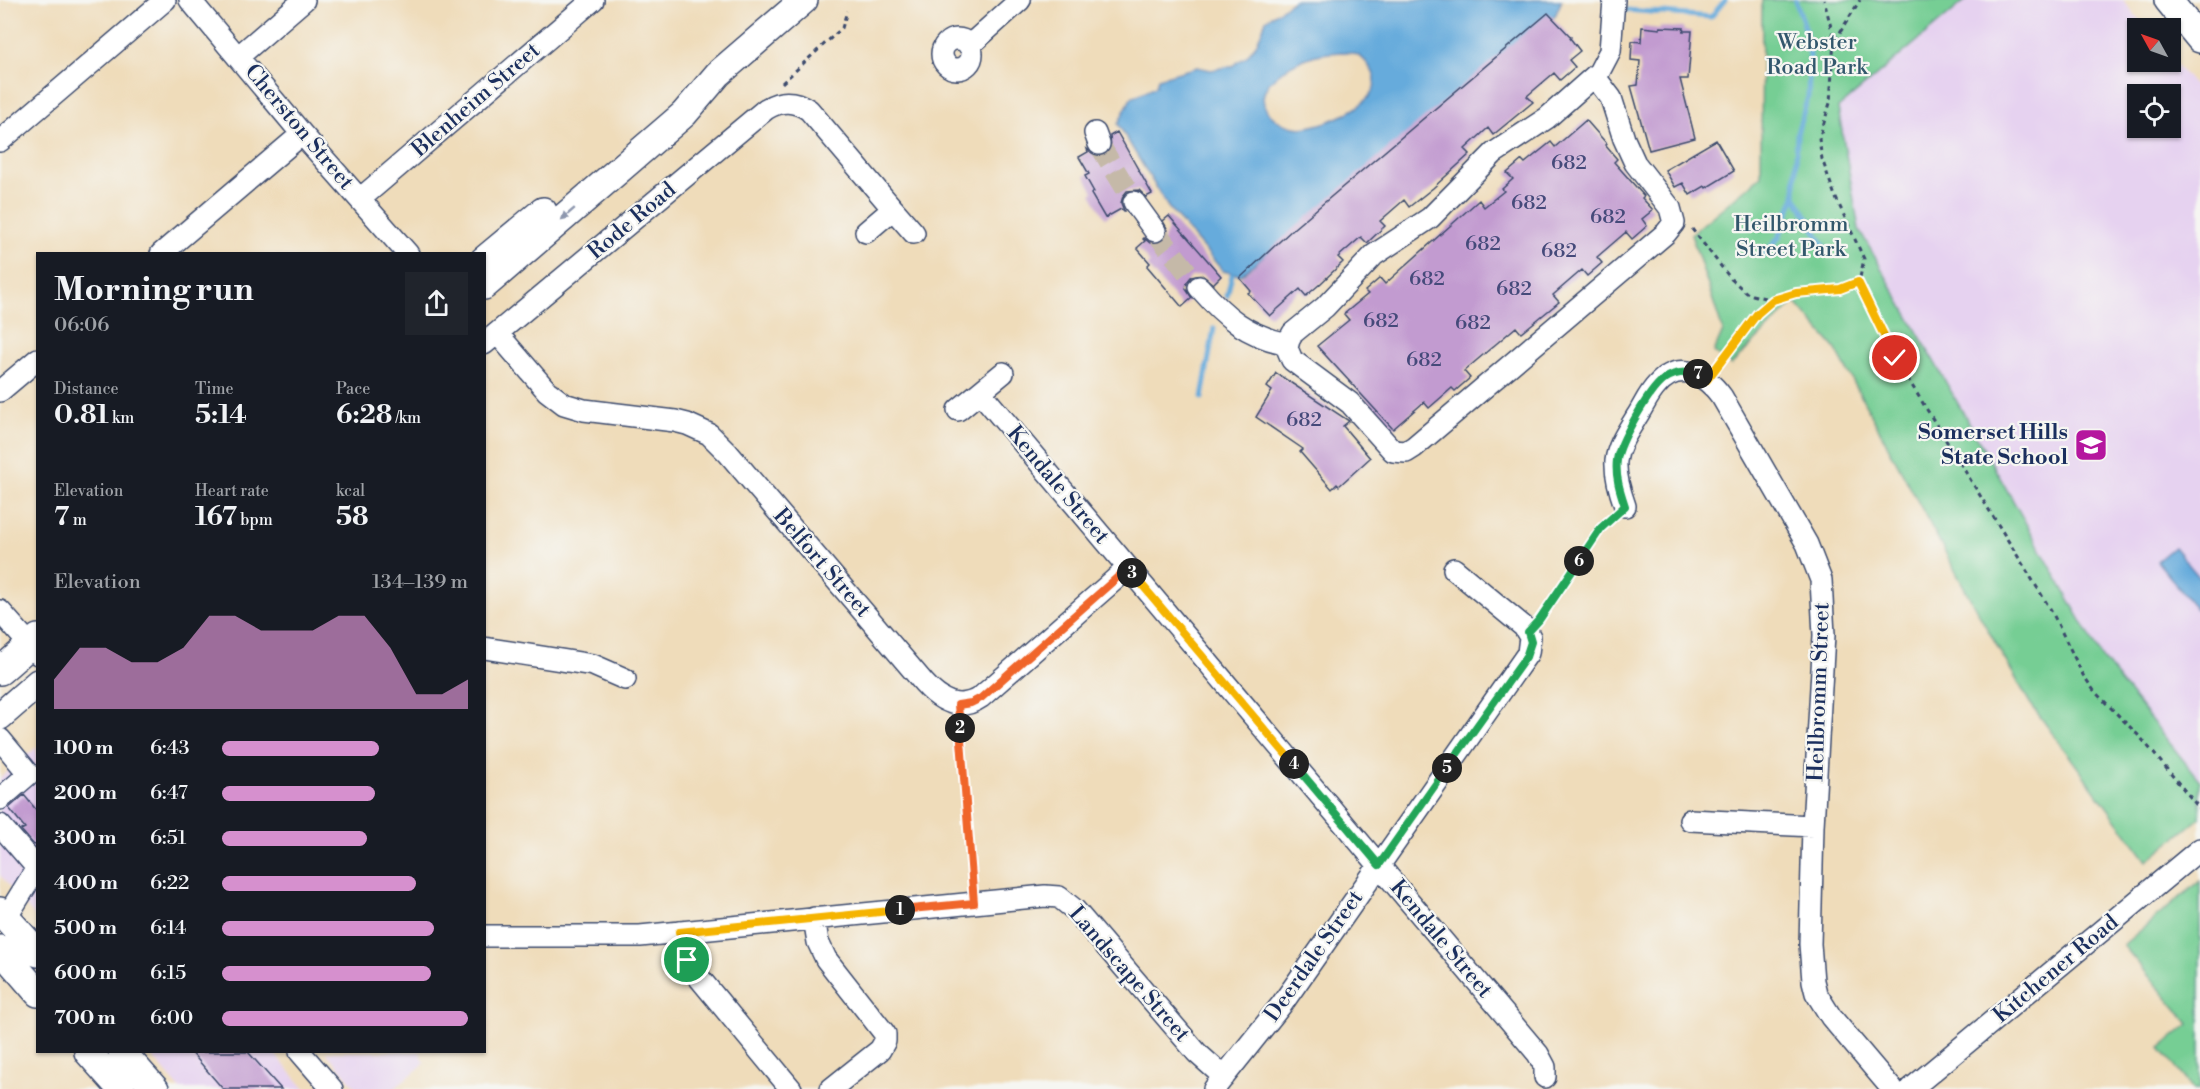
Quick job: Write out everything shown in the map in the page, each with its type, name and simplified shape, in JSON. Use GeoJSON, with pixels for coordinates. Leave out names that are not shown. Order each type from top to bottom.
{"type":"FeatureCollection","features":[{"type":"Feature","properties":{"kind":"main road","name":"Rode Road"},"geometry":{"type":"LineString","coordinates":[[486,259],[674,102],[718,74],[804,0]]}},
{"type":"Feature","properties":{"kind":"main road"},"geometry":{"type":"LineString","coordinates":[[2168,0],[2200,39]]}},
{"type":"Feature","properties":{"kind":"main road","name":"Rode Road"},"geometry":{"type":"LineString","coordinates":[[486,284],[684,114],[718,74]]}},
{"type":"Feature","properties":{"kind":"main road"},"geometry":{"type":"LineString","coordinates":[[0,671],[35,646]]}},
{"type":"Feature","properties":{"kind":"main road"},"geometry":{"type":"LineString","coordinates":[[0,716],[36,685]]}},
{"type":"Feature","properties":{"kind":"main road"},"geometry":{"type":"LineString","coordinates":[[3,914],[36,951]]}},
{"type":"Feature","properties":{"kind":"main road"},"geometry":{"type":"LineString","coordinates":[[0,949],[36,991]]}},
{"type":"Feature","properties":{"kind":"main road"},"geometry":{"type":"LineString","coordinates":[[89,1053],[121,1089]]}},
{"type":"Feature","properties":{"kind":"main road"},"geometry":{"type":"LineString","coordinates":[[124,1053],[155,1089]]}},
{"type":"Feature","properties":{"kind":"street"},"geometry":{"type":"LineString","coordinates":[[0,141],[165,0]]}},
{"type":"Feature","properties":{"kind":"street","name":"Cherston Street"},"geometry":{"type":"LineString","coordinates":[[190,0],[302,134],[406,252]]}},
{"type":"Feature","properties":{"kind":"street"},"geometry":{"type":"LineString","coordinates":[[239,56],[304,0]]}},
{"type":"Feature","properties":{"kind":"street","name":"Blenheim Street"},"geometry":{"type":"LineString","coordinates":[[360,200],[593,0]]}},
{"type":"Feature","properties":{"kind":"street"},"geometry":{"type":"LineString","coordinates":[[969,46],[1020,0]]}},
{"type":"Feature","properties":{"kind":"street"},"geometry":{"type":"LineString","coordinates":[[1595,77],[1611,98],[1623,139],[1635,163],[1672,212],[1674,223],[1666,233],[1406,452],[1398,452],[1390,448],[1350,403],[1295,364],[1287,352],[1293,333],[1325,307],[1374,255],[1430,218],[1494,153],[1547,118],[1595,77],[1604,66],[1610,51],[1614,0]]}},
{"type":"Feature","properties":{"kind":"street"},"geometry":{"type":"LineString","coordinates":[[781,94],[809,110],[914,233]]}},
{"type":"Feature","properties":{"kind":"street","name":"Rode Road"},"geometry":{"type":"LineString","coordinates":[[491,339],[781,94]]}},
{"type":"Feature","properties":{"kind":"street"},"geometry":{"type":"LineString","coordinates":[[163,252],[302,134]]}},
{"type":"Feature","properties":{"kind":"street"},"geometry":{"type":"LineString","coordinates":[[1134,202],[1155,231]]}},
{"type":"Feature","properties":{"kind":"street"},"geometry":{"type":"LineString","coordinates":[[866,232],[893,209]]}},
{"type":"Feature","properties":{"kind":"street"},"geometry":{"type":"LineString","coordinates":[[1199,287],[1225,315],[1253,333],[1265,339],[1288,344]]}},
{"type":"Feature","properties":{"kind":"street","name":"Belfort Street"},"geometry":{"type":"LineString","coordinates":[[491,339],[564,404],[585,410],[675,421],[709,434],[728,453],[924,684],[937,696],[958,705]]}},
{"type":"Feature","properties":{"kind":"street"},"geometry":{"type":"LineString","coordinates":[[0,391],[36,361]]}},
{"type":"Feature","properties":{"kind":"street"},"geometry":{"type":"LineString","coordinates":[[1625,506],[1617,474],[1616,462],[1619,448],[1653,390],[1665,378],[1682,372],[1700,375],[1707,380]]}},
{"type":"Feature","properties":{"kind":"street"},"geometry":{"type":"LineString","coordinates":[[958,410],[1003,373]]}},
{"type":"Feature","properties":{"kind":"street","name":"Heilbromm Street"},"geometry":{"type":"LineString","coordinates":[[1707,380],[1722,397],[1807,544],[1821,579],[1824,635],[1814,826],[1810,962],[1814,987],[1822,1004],[1892,1089]]}},
{"type":"Feature","properties":{"kind":"street","name":"Kendale Street"},"geometry":{"type":"LineString","coordinates":[[980,392],[1538,1054],[1550,1081]]}},
{"type":"Feature","properties":{"kind":"street"},"geometry":{"type":"LineString","coordinates":[[958,705],[971,703],[981,698],[1128,568]]}},
{"type":"Feature","properties":{"kind":"street"},"geometry":{"type":"LineString","coordinates":[[1454,569],[1515,618],[1528,632]]}},
{"type":"Feature","properties":{"kind":"street"},"geometry":{"type":"LineString","coordinates":[[0,611],[35,646]]}},
{"type":"Feature","properties":{"kind":"street","name":"Deerdale Street"},"geometry":{"type":"LineString","coordinates":[[1219,1083],[1282,1005],[1526,657],[1531,642],[1528,632]]}},
{"type":"Feature","properties":{"kind":"street"},"geometry":{"type":"LineString","coordinates":[[486,648],[593,665],[625,679]]}},
{"type":"Feature","properties":{"kind":"street"},"geometry":{"type":"LineString","coordinates":[[0,739],[29,774],[0,799]]}},
{"type":"Feature","properties":{"kind":"street"},"geometry":{"type":"LineString","coordinates":[[1690,820],[1814,826]]}},
{"type":"Feature","properties":{"kind":"street"},"geometry":{"type":"LineString","coordinates":[[0,825],[36,867]]}},
{"type":"Feature","properties":{"kind":"street","name":"Kitchener Road"},"geometry":{"type":"LineString","coordinates":[[1911,1089],[2200,849]]}},
{"type":"Feature","properties":{"kind":"street"},"geometry":{"type":"LineString","coordinates":[[3,914],[36,869]]}},
{"type":"Feature","properties":{"kind":"street","name":"Landscape Street"},"geometry":{"type":"LineString","coordinates":[[486,936],[598,937],[679,932],[1045,896],[1063,900],[1076,910],[1197,1053],[1219,1083]]}},
{"type":"Feature","properties":{"kind":"street"},"geometry":{"type":"LineString","coordinates":[[814,918],[818,942],[826,959],[881,1026],[886,1038],[880,1050],[831,1089]]}},
{"type":"Feature","properties":{"kind":"street"},"geometry":{"type":"LineString","coordinates":[[679,932],[684,952],[692,969],[791,1089]]}},
{"type":"Feature","properties":{"kind":"street"},"geometry":{"type":"LineString","coordinates":[[301,1053],[332,1089]]}},
{"type":"Feature","properties":{"kind":"path"},"geometry":{"type":"LineString","coordinates":[[1824,0],[1834,39],[1830,103],[1819,139],[1822,159],[1835,196],[1864,259],[1858,282],[1895,358],[2051,610],[2083,675],[2095,692],[2141,738],[2200,809]]}},
{"type":"Feature","properties":{"kind":"path"},"geometry":{"type":"LineString","coordinates":[[1834,39],[1860,0]]}},
{"type":"Feature","properties":{"kind":"path"},"geometry":{"type":"LineString","coordinates":[[781,94],[784,80],[842,28],[846,11]]}},
{"type":"Feature","properties":{"kind":"path"},"geometry":{"type":"LineString","coordinates":[[1696,235],[1731,279],[1748,294],[1773,300]]}},
{"type":"Feature","properties":{"kind":"path"},"geometry":{"type":"LineString","coordinates":[[1707,380],[1757,314],[1773,300],[1796,293],[1840,289],[1858,282]]}},
{"type":"Feature","properties":{"kind":"path"},"geometry":{"type":"LineString","coordinates":[[1528,632],[1539,620],[1601,528],[1625,506]]}},
{"type":"Feature","properties":{"kind":"path"},"geometry":{"type":"LineString","coordinates":[[958,705],[974,903]]}},
{"type":"Feature","properties":{"kind":"shaded area","name":"Somerset Hills State School"},"geometry":{"type":"Polygon","coordinates":[[[1966,0],[2123,0],[2138,18],[2127,18],[2127,72],[2181,72],[2181,70],[2200,93],[2200,781],[2104,661],[1859,229],[1838,108],[1966,0]]]}},
{"type":"Feature","properties":{"kind":"shaded area"},"geometry":{"type":"Polygon","coordinates":[[[36,748],[36,918],[0,875],[0,778],[36,748]]]}},
{"type":"Feature","properties":{"kind":"shaded area"},"geometry":{"type":"Polygon","coordinates":[[[149,1053],[274,1053],[305,1089],[180,1089],[149,1053]]]}},
{"type":"Feature","properties":{"kind":"shaded area"},"geometry":{"type":"Polygon","coordinates":[[[327,1053],[420,1053],[425,1063],[394,1089],[357,1089],[327,1053]]]}},
{"type":"Feature","properties":{"kind":"green space","name":"Heilbromm Street Park"},"geometry":{"type":"Polygon","coordinates":[[[1762,0],[1966,0],[1838,108],[1859,229],[2104,661],[2200,781],[2200,818],[2147,861],[2030,703],[1978,613],[1835,348],[1795,302],[1731,365],[1714,352],[1723,331],[1691,234],[1761,176],[1762,0]]]}},
{"type":"Feature","properties":{"kind":"green space"},"geometry":{"type":"Polygon","coordinates":[[[2200,881],[2200,1089],[2193,1089],[2160,1048],[2189,1024],[2123,945],[2200,881]]]}},
{"type":"Feature","properties":{"kind":"water"},"geometry":{"type":"Polygon","coordinates":[[[1294,0],[1562,0],[1555,16],[1241,275],[1223,271],[1168,207],[1118,124],[1131,98],[1156,86],[1158,78],[1197,67],[1211,70],[1232,66],[1247,56],[1257,43],[1266,20],[1294,0]],[[1342,52],[1314,56],[1297,62],[1277,75],[1264,93],[1263,101],[1270,114],[1284,124],[1300,128],[1307,127],[1343,116],[1366,100],[1373,91],[1375,80],[1371,69],[1356,54],[1342,52]]]}},
{"type":"Feature","properties":{"kind":"water"},"geometry":{"type":"Polygon","coordinates":[[[2174,547],[2200,578],[2200,606],[2196,609],[2157,561],[2174,547]]]}},
{"type":"Feature","properties":{"kind":"building"},"geometry":{"type":"Polygon","coordinates":[[[1548,13],[1571,37],[1580,51],[1569,60],[1575,67],[1560,80],[1554,73],[1527,96],[1533,102],[1493,135],[1488,128],[1465,149],[1470,154],[1433,188],[1409,207],[1404,200],[1380,221],[1385,226],[1367,243],[1361,237],[1338,257],[1343,262],[1320,284],[1306,296],[1300,289],[1270,316],[1248,293],[1251,291],[1240,278],[1293,229],[1548,13]]]}},
{"type":"Feature","properties":{"kind":"building"},"geometry":{"type":"Polygon","coordinates":[[[1642,27],[1684,28],[1683,31],[1692,31],[1688,79],[1680,79],[1695,138],[1649,150],[1631,86],[1638,85],[1640,61],[1631,60],[1632,41],[1641,42],[1642,27]]]}},
{"type":"Feature","properties":{"kind":"building"},"geometry":{"type":"Polygon","coordinates":[[[1586,120],[1617,159],[1614,162],[1644,196],[1642,198],[1653,210],[1642,219],[1647,226],[1632,239],[1626,232],[1597,257],[1602,263],[1587,276],[1582,270],[1553,295],[1559,302],[1521,333],[1516,327],[1464,371],[1470,378],[1455,391],[1452,388],[1429,408],[1424,402],[1393,429],[1317,346],[1349,320],[1344,314],[1368,294],[1365,291],[1380,278],[1385,284],[1479,200],[1484,207],[1504,191],[1502,189],[1513,179],[1507,173],[1522,160],[1525,163],[1551,142],[1555,147],[1586,120]]]}},
{"type":"Feature","properties":{"kind":"building"},"geometry":{"type":"Polygon","coordinates":[[[1117,132],[1152,194],[1146,197],[1139,190],[1127,191],[1121,203],[1124,211],[1121,209],[1105,218],[1091,194],[1094,192],[1085,176],[1089,174],[1079,157],[1088,152],[1087,149],[1096,156],[1104,156],[1111,147],[1110,136],[1117,132]]]}},
{"type":"Feature","properties":{"kind":"building"},"geometry":{"type":"Polygon","coordinates":[[[1716,140],[1734,171],[1690,195],[1683,183],[1675,187],[1665,170],[1716,140]]]}},
{"type":"Feature","properties":{"kind":"building"},"geometry":{"type":"Polygon","coordinates":[[[1169,216],[1221,276],[1213,284],[1202,275],[1191,277],[1186,289],[1192,298],[1182,307],[1147,266],[1150,263],[1137,248],[1145,241],[1144,238],[1150,243],[1157,244],[1163,241],[1168,230],[1163,221],[1169,216]]]}},
{"type":"Feature","properties":{"kind":"building"},"geometry":{"type":"Polygon","coordinates":[[[1276,373],[1349,421],[1343,426],[1370,458],[1339,486],[1337,484],[1332,489],[1300,452],[1303,449],[1256,417],[1272,391],[1267,387],[1276,373]]]}},
{"type":"Feature","properties":{"kind":"building"},"geometry":{"type":"Polygon","coordinates":[[[24,795],[36,810],[36,844],[21,830],[25,828],[9,808],[24,795]]]}},
{"type":"Feature","properties":{"kind":"building"},"geometry":{"type":"Polygon","coordinates":[[[192,1053],[249,1053],[281,1089],[223,1089],[192,1053]]]}},
{"type":"Feature","properties":{"kind":"waterway"},"geometry":{"type":"LineString","coordinates":[[1627,10],[1711,17],[1725,0]]}},
{"type":"Feature","properties":{"kind":"waterway"},"geometry":{"type":"LineString","coordinates":[[1764,255],[1779,237],[1795,196],[1797,133],[1808,97],[1810,55],[1803,21],[1795,0]]}},
{"type":"Feature","properties":{"kind":"waterway"},"geometry":{"type":"LineString","coordinates":[[1795,196],[1828,253]]}},
{"type":"Feature","properties":{"kind":"waterway"},"geometry":{"type":"LineString","coordinates":[[1227,296],[1232,275]]}},
{"type":"Feature","properties":{"kind":"waterway"},"geometry":{"type":"LineString","coordinates":[[1202,398],[1214,328]]}},
{"type":"Feature","properties":{"kind":"tunnel"},"geometry":{"type":"LineString","coordinates":[[1099,144],[1134,202]]}},
{"type":"Feature","properties":{"kind":"tunnel"},"geometry":{"type":"LineString","coordinates":[[1155,231],[1199,287]]}},
{"type":"Feature","properties":{"kind":"place","name":"Somerset Hills State School"},"geometry":{"type":"Point","coordinates":[2091,445]}},
{"type":"Feature","properties":{"kind":"route"},"geometry":{"type":"LineString","coordinates":[[687,960],[679,932],[974,903],[958,705],[971,703],[981,698],[1128,568],[1379,865],[1526,657],[1531,642],[1528,632],[1539,620],[1601,528],[1625,506],[1619,490],[1617,474],[1616,462],[1619,448],[1658,384],[1665,378],[1682,372],[1700,375],[1707,380],[1757,314],[1773,300],[1796,293],[1840,289],[1858,282],[1895,358]]}},
{"type":"Feature","properties":{"kind":"park label","name":"Webster Road Park"},"geometry":{"type":"Point","coordinates":[1817,54]}}]}
